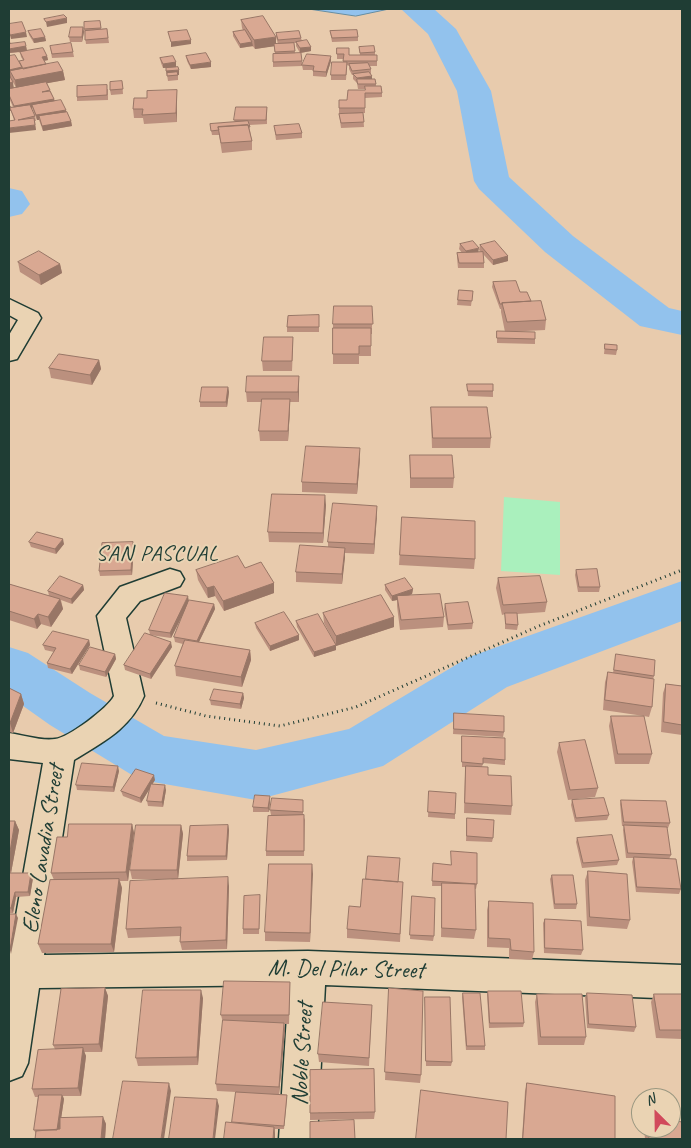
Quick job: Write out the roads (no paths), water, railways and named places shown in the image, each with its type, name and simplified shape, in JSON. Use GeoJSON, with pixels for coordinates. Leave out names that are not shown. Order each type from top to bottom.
{"type":"FeatureCollection","features":[{"type":"Feature","properties":{"kind":"street"},"geometry":{"type":"LineString","coordinates":[[9,306],[30,318],[9,354]]}},
{"type":"Feature","properties":{"kind":"street"},"geometry":{"type":"LineString","coordinates":[[9,746],[66,749],[123,706],[111,616],[130,594],[170,579]]}},
{"type":"Feature","properties":{"kind":"street","name":"Eleno Lavadia Street"},"geometry":{"type":"LineString","coordinates":[[9,1063],[16,972],[66,749]]}},
{"type":"Feature","properties":{"kind":"street","name":"M. Del Pilar Street"},"geometry":{"type":"LineString","coordinates":[[16,972],[308,968],[682,982]]}},
{"type":"Feature","properties":{"kind":"street","name":"Noble Street"},"geometry":{"type":"LineString","coordinates":[[298,1139],[308,968]]}},
{"type":"Feature","properties":{"kind":"water"},"geometry":{"type":"Polygon","coordinates":[[[309,9],[389,9],[356,16],[309,9]]]}},
{"type":"Feature","properties":{"kind":"waterway"},"geometry":{"type":"LineString","coordinates":[[416,9],[441,29],[474,91],[492,181],[559,244],[655,317],[682,323]]}},
{"type":"Feature","properties":{"kind":"waterway"},"geometry":{"type":"LineString","coordinates":[[9,199],[11,204],[9,206]]}},
{"type":"Feature","properties":{"kind":"waterway"},"geometry":{"type":"LineString","coordinates":[[9,668],[70,709],[153,758],[256,775],[363,749],[488,672],[682,600]]}},
{"type":"Feature","properties":{"kind":"district","name":"SAN PASCUAL"},"geometry":{"type":"Point","coordinates":[157,554]}}]}
